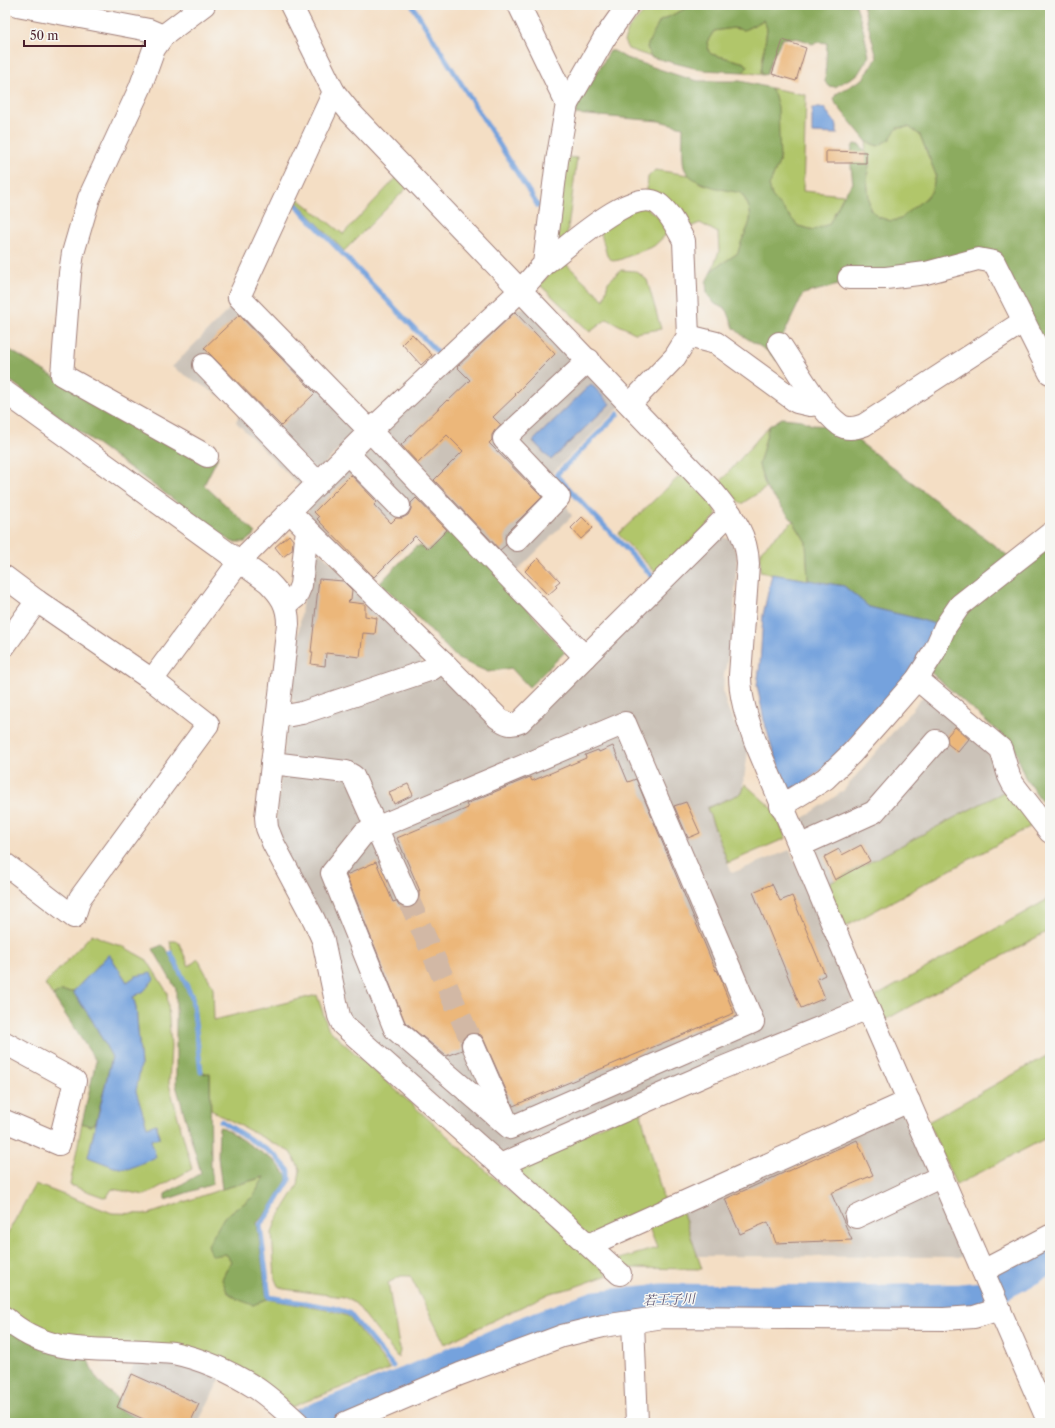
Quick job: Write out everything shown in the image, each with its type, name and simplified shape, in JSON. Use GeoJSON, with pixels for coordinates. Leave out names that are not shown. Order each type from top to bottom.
{"type":"FeatureCollection","features":[{"type":"Feature","properties":{"kind":"street"},"geometry":{"type":"LineString","coordinates":[[16,5],[149,30],[163,36]]}},
{"type":"Feature","properties":{"kind":"street"},"geometry":{"type":"LineString","coordinates":[[204,5],[163,36],[154,49],[140,88],[99,175],[81,222],[73,253],[62,375],[207,456]]}},
{"type":"Feature","properties":{"kind":"street"},"geometry":{"type":"LineString","coordinates":[[291,5],[334,92],[350,112],[714,493],[731,514],[743,536],[748,550],[748,564],[740,675],[742,701],[754,741],[908,1101],[1049,1423]]}},
{"type":"Feature","properties":{"kind":"street"},"geometry":{"type":"LineString","coordinates":[[518,5],[567,104]]}},
{"type":"Feature","properties":{"kind":"street"},"geometry":{"type":"LineString","coordinates":[[544,264],[557,161],[567,104],[604,39],[628,5]]}},
{"type":"Feature","properties":{"kind":"street"},"geometry":{"type":"LineString","coordinates":[[334,92],[239,297],[370,431],[585,657]]}},
{"type":"Feature","properties":{"kind":"street"},"geometry":{"type":"LineString","coordinates":[[152,680],[239,562],[370,431],[521,290],[544,264],[584,232],[618,210],[643,200],[656,203],[666,212],[677,227],[684,241],[688,336],[675,357],[630,404]]}},
{"type":"Feature","properties":{"kind":"street"},"geometry":{"type":"LineString","coordinates":[[849,278],[886,278],[926,273],[978,259],[994,262],[1050,373]]}},
{"type":"Feature","properties":{"kind":"street"},"geometry":{"type":"LineString","coordinates":[[779,343],[819,404],[841,425],[854,428],[864,425],[1024,321]]}},
{"type":"Feature","properties":{"kind":"street"},"geometry":{"type":"LineString","coordinates":[[688,336],[716,343],[797,402],[810,405],[819,404]]}},
{"type":"Feature","properties":{"kind":"street"},"geometry":{"type":"LineString","coordinates":[[517,540],[559,497],[504,439],[588,360]]}},
{"type":"Feature","properties":{"kind":"street"},"geometry":{"type":"LineString","coordinates":[[204,365],[318,483]]}},
{"type":"Feature","properties":{"kind":"street"},"geometry":{"type":"LineString","coordinates":[[5,392],[268,582],[278,591],[286,605],[288,624],[266,817],[267,828],[323,940],[339,1016],[343,1025],[620,1274]]}},
{"type":"Feature","properties":{"kind":"street"},"geometry":{"type":"LineString","coordinates":[[348,454],[399,506]]}},
{"type":"Feature","properties":{"kind":"street"},"geometry":{"type":"LineString","coordinates":[[290,512],[498,718],[504,723],[513,724],[520,722],[721,522],[731,514]]}},
{"type":"Feature","properties":{"kind":"street"},"geometry":{"type":"LineString","coordinates":[[286,605],[296,597],[301,585],[307,528]]}},
{"type":"Feature","properties":{"kind":"street"},"geometry":{"type":"LineString","coordinates":[[781,806],[825,778],[852,753],[917,679],[934,652],[945,626],[960,605],[1050,534]]}},
{"type":"Feature","properties":{"kind":"street"},"geometry":{"type":"LineString","coordinates":[[5,577],[152,680],[208,724],[80,898],[74,917],[5,864]]}},
{"type":"Feature","properties":{"kind":"street"},"geometry":{"type":"LineString","coordinates":[[5,645],[38,601]]}},
{"type":"Feature","properties":{"kind":"street"},"geometry":{"type":"LineString","coordinates":[[278,713],[291,715],[302,713],[432,669],[442,661]]}},
{"type":"Feature","properties":{"kind":"street"},"geometry":{"type":"LineString","coordinates":[[917,679],[1001,749],[1013,784],[1050,832]]}},
{"type":"Feature","properties":{"kind":"street"},"geometry":{"type":"LineString","coordinates":[[624,723],[753,1022],[510,1128],[396,1029],[332,873],[364,832],[624,723]]}},
{"type":"Feature","properties":{"kind":"street"},"geometry":{"type":"LineString","coordinates":[[799,846],[874,812],[936,741]]}},
{"type":"Feature","properties":{"kind":"street"},"geometry":{"type":"LineString","coordinates":[[272,762],[346,772],[354,776],[407,896]]}},
{"type":"Feature","properties":{"kind":"street"},"geometry":{"type":"LineString","coordinates":[[500,1165],[717,1070],[868,1008]]}},
{"type":"Feature","properties":{"kind":"street"},"geometry":{"type":"LineString","coordinates":[[5,1043],[75,1081],[59,1144],[5,1121]]}},
{"type":"Feature","properties":{"kind":"street"},"geometry":{"type":"LineString","coordinates":[[473,1045],[510,1128]]}},
{"type":"Feature","properties":{"kind":"street"},"geometry":{"type":"LineString","coordinates":[[589,1245],[908,1101]]}},
{"type":"Feature","properties":{"kind":"street"},"geometry":{"type":"LineString","coordinates":[[856,1217],[942,1176]]}},
{"type":"Feature","properties":{"kind":"street"},"geometry":{"type":"LineString","coordinates":[[984,1274],[1050,1236]]}},
{"type":"Feature","properties":{"kind":"street"},"geometry":{"type":"LineString","coordinates":[[345,1423],[460,1374],[562,1336],[603,1326],[664,1317],[944,1319],[974,1317],[998,1306]]}},
{"type":"Feature","properties":{"kind":"street"},"geometry":{"type":"LineString","coordinates":[[5,1318],[16,1328],[40,1340],[62,1347],[88,1350],[171,1353],[206,1362],[257,1388],[298,1423]]}},
{"type":"Feature","properties":{"kind":"street"},"geometry":{"type":"LineString","coordinates":[[633,1322],[637,1423]]}},
{"type":"Feature","properties":{"kind":"shaded area"},"geometry":{"type":"Polygon","coordinates":[[[236,302],[359,427],[302,488],[236,422],[241,409],[172,367],[236,302]]]}},
{"type":"Feature","properties":{"kind":"shaded area"},"geometry":{"type":"Polygon","coordinates":[[[517,308],[528,308],[621,406],[550,475],[572,516],[515,573],[387,444],[388,426],[517,308]]]}},
{"type":"Feature","properties":{"kind":"shaded area"},"geometry":{"type":"Polygon","coordinates":[[[385,451],[455,523],[428,550],[415,538],[371,582],[307,521],[308,505],[363,452],[385,451]]]}},
{"type":"Feature","properties":{"kind":"shaded area"},"geometry":{"type":"Polygon","coordinates":[[[717,536],[731,539],[737,556],[733,634],[724,675],[723,693],[728,710],[748,751],[742,793],[707,809],[732,873],[790,850],[854,995],[849,1007],[505,1152],[495,1152],[349,1017],[275,827],[286,729],[293,722],[437,674],[449,676],[511,739],[717,536]]]}},
{"type":"Feature","properties":{"kind":"shaded area"},"geometry":{"type":"Polygon","coordinates":[[[320,552],[424,652],[420,668],[303,708],[291,698],[308,556],[320,552]]]}},
{"type":"Feature","properties":{"kind":"shaded area"},"geometry":{"type":"Polygon","coordinates":[[[926,693],[986,747],[1007,790],[826,885],[798,822],[843,791],[926,693]]]}},
{"type":"Feature","properties":{"kind":"shaded area"},"geometry":{"type":"Polygon","coordinates":[[[902,1111],[965,1257],[698,1256],[682,1210],[902,1111]]]}},
{"type":"Feature","properties":{"kind":"shaded area"},"geometry":{"type":"Polygon","coordinates":[[[137,1358],[173,1361],[222,1375],[198,1423],[147,1423],[114,1408],[137,1358]]]}},
{"type":"Feature","properties":{"kind":"green space"},"geometry":{"type":"Polygon","coordinates":[[[651,5],[693,5],[660,21],[647,47],[651,57],[628,49],[624,41],[629,28],[651,5]]]}},
{"type":"Feature","properties":{"kind":"green space"},"geometry":{"type":"Polygon","coordinates":[[[693,5],[856,5],[869,56],[858,74],[835,87],[829,86],[825,82],[827,43],[819,42],[812,44],[797,38],[786,38],[782,39],[772,58],[767,74],[763,75],[761,72],[767,29],[764,20],[744,30],[733,28],[714,31],[707,42],[709,52],[711,54],[745,63],[748,67],[743,72],[702,70],[651,57],[647,47],[660,21],[693,5]]]}},
{"type":"Feature","properties":{"kind":"green space"},"geometry":{"type":"Polygon","coordinates":[[[863,5],[1050,5],[1050,360],[998,262],[846,283],[803,294],[782,338],[781,361],[776,360],[766,350],[743,336],[734,328],[727,310],[715,304],[707,294],[706,282],[712,270],[738,253],[749,223],[750,210],[741,193],[709,186],[693,178],[687,173],[683,164],[683,127],[659,121],[575,114],[579,102],[610,51],[614,51],[626,58],[698,81],[740,81],[771,88],[778,108],[780,160],[769,186],[772,196],[798,226],[814,230],[829,224],[844,195],[853,183],[851,152],[854,144],[860,145],[870,158],[867,179],[870,209],[878,217],[891,221],[901,219],[925,199],[932,191],[936,175],[920,135],[909,127],[897,128],[890,139],[878,146],[867,142],[836,104],[834,99],[836,94],[863,79],[877,58],[863,5]]]}},
{"type":"Feature","properties":{"kind":"green space"},"geometry":{"type":"Polygon","coordinates":[[[764,20],[767,29],[761,72],[763,75],[743,72],[748,67],[745,63],[711,54],[709,52],[707,42],[714,31],[733,28],[744,30],[764,20]]]}},
{"type":"Feature","properties":{"kind":"green space"},"geometry":{"type":"Polygon","coordinates":[[[771,88],[806,95],[803,191],[844,195],[829,224],[814,230],[798,226],[772,196],[769,186],[780,160],[775,96],[771,88]]]}},
{"type":"Feature","properties":{"kind":"green space"},"geometry":{"type":"Polygon","coordinates":[[[909,127],[920,135],[936,175],[932,191],[925,199],[901,219],[891,221],[878,217],[870,209],[867,179],[870,158],[865,150],[867,142],[878,146],[889,139],[897,128],[909,127]]]}},
{"type":"Feature","properties":{"kind":"green space"},"geometry":{"type":"Polygon","coordinates":[[[567,157],[577,158],[567,236],[553,250],[567,157]]]}},
{"type":"Feature","properties":{"kind":"green space"},"geometry":{"type":"Polygon","coordinates":[[[655,170],[689,175],[700,183],[741,193],[750,210],[750,217],[738,253],[712,270],[719,251],[718,233],[700,223],[688,228],[647,190],[648,177],[655,170]]]}},
{"type":"Feature","properties":{"kind":"green space"},"geometry":{"type":"Polygon","coordinates":[[[400,174],[410,185],[344,251],[290,195],[291,193],[343,234],[400,174]]]}},
{"type":"Feature","properties":{"kind":"green space"},"geometry":{"type":"Polygon","coordinates":[[[642,204],[672,229],[654,246],[613,261],[607,256],[599,226],[642,204]]]}},
{"type":"Feature","properties":{"kind":"green space"},"geometry":{"type":"Polygon","coordinates":[[[562,260],[604,300],[608,282],[621,270],[636,271],[647,280],[661,329],[635,333],[607,319],[590,332],[540,285],[562,260]]]}},
{"type":"Feature","properties":{"kind":"green space"},"geometry":{"type":"Polygon","coordinates":[[[5,347],[59,380],[209,463],[218,457],[204,485],[256,533],[245,542],[232,542],[5,377],[5,347]]]}},
{"type":"Feature","properties":{"kind":"green space"},"geometry":{"type":"Polygon","coordinates":[[[782,418],[802,420],[812,425],[831,426],[853,437],[1012,559],[938,625],[869,607],[844,586],[808,580],[806,542],[793,521],[766,488],[759,465],[769,426],[782,418]]]}},
{"type":"Feature","properties":{"kind":"green space"},"geometry":{"type":"Polygon","coordinates":[[[769,426],[759,465],[766,488],[741,504],[721,481],[769,426]]]}},
{"type":"Feature","properties":{"kind":"green space"},"geometry":{"type":"Polygon","coordinates":[[[684,472],[712,504],[717,515],[659,576],[618,534],[684,472]]]}},
{"type":"Feature","properties":{"kind":"green space"},"geometry":{"type":"Polygon","coordinates":[[[793,521],[806,542],[808,580],[760,572],[761,550],[793,521]]]}},
{"type":"Feature","properties":{"kind":"green space"},"geometry":{"type":"Polygon","coordinates":[[[455,526],[565,652],[529,687],[511,668],[488,672],[458,659],[414,614],[380,583],[415,547],[420,546],[428,551],[455,526]]]}},
{"type":"Feature","properties":{"kind":"green space"},"geometry":{"type":"Polygon","coordinates":[[[1050,539],[1050,813],[1025,777],[1013,742],[1003,736],[928,670],[948,630],[1050,539]]]}},
{"type":"Feature","properties":{"kind":"green space"},"geometry":{"type":"Polygon","coordinates":[[[745,784],[773,809],[786,838],[728,863],[707,808],[742,793],[745,784]]]}},
{"type":"Feature","properties":{"kind":"green space"},"geometry":{"type":"Polygon","coordinates":[[[1007,790],[1035,824],[843,928],[826,885],[1007,790]]]}},
{"type":"Feature","properties":{"kind":"green space"},"geometry":{"type":"Polygon","coordinates":[[[1050,898],[1050,930],[883,1021],[873,998],[1050,898]]]}},
{"type":"Feature","properties":{"kind":"green space"},"geometry":{"type":"Polygon","coordinates":[[[92,934],[124,947],[147,960],[167,992],[171,1046],[169,1084],[192,1169],[145,1195],[112,1189],[106,1198],[70,1185],[82,1123],[90,1126],[96,1122],[88,1157],[160,1136],[156,1124],[147,1127],[135,1091],[141,1065],[136,1007],[133,997],[144,991],[136,976],[127,982],[109,954],[73,992],[61,991],[53,996],[45,984],[92,934]]]}},
{"type":"Feature","properties":{"kind":"green space"},"geometry":{"type":"Polygon","coordinates":[[[170,941],[178,941],[189,966],[198,959],[213,987],[214,1020],[317,995],[328,1028],[339,1039],[512,1194],[529,1199],[608,1275],[572,1288],[550,1293],[445,1344],[410,1276],[401,1276],[388,1283],[400,1351],[398,1358],[356,1304],[344,1297],[284,1289],[278,1286],[275,1279],[272,1233],[276,1221],[298,1185],[300,1169],[290,1152],[211,1110],[210,1073],[203,1074],[194,997],[171,949],[170,941]]]}},
{"type":"Feature","properties":{"kind":"green space"},"geometry":{"type":"Polygon","coordinates":[[[162,945],[166,948],[190,997],[200,1074],[210,1073],[211,1166],[213,1184],[165,1200],[165,1194],[201,1173],[176,1085],[176,989],[153,949],[162,945]]]}},
{"type":"Feature","properties":{"kind":"green space"},"geometry":{"type":"Polygon","coordinates":[[[61,991],[73,992],[92,1020],[112,1057],[96,1122],[90,1126],[82,1123],[96,1061],[53,996],[61,991]]]}},
{"type":"Feature","properties":{"kind":"green space"},"geometry":{"type":"Polygon","coordinates":[[[1050,1054],[1050,1136],[956,1185],[928,1122],[1050,1054]]]}},
{"type":"Feature","properties":{"kind":"green space"},"geometry":{"type":"Polygon","coordinates":[[[640,1110],[665,1205],[590,1238],[508,1166],[640,1110]]]}},
{"type":"Feature","properties":{"kind":"green space"},"geometry":{"type":"Polygon","coordinates":[[[219,1127],[224,1128],[276,1162],[287,1176],[287,1180],[270,1208],[257,1223],[267,1299],[253,1305],[237,1299],[227,1292],[222,1279],[231,1261],[226,1254],[212,1256],[208,1245],[224,1217],[253,1197],[264,1177],[222,1189],[218,1157],[219,1127]]]}},
{"type":"Feature","properties":{"kind":"green space"},"geometry":{"type":"Polygon","coordinates":[[[265,1177],[253,1197],[224,1217],[226,1254],[231,1261],[222,1279],[253,1305],[267,1299],[332,1311],[348,1316],[390,1369],[291,1407],[248,1375],[55,1339],[5,1309],[5,1238],[35,1184],[112,1213],[149,1214],[222,1189],[265,1177]]]}},
{"type":"Feature","properties":{"kind":"green space"},"geometry":{"type":"Polygon","coordinates":[[[682,1210],[702,1269],[625,1268],[616,1260],[657,1248],[648,1225],[682,1210]]]}},
{"type":"Feature","properties":{"kind":"green space"},"geometry":{"type":"Polygon","coordinates":[[[5,1326],[87,1355],[89,1363],[98,1380],[118,1399],[115,1408],[147,1423],[5,1423],[5,1326]]]}},
{"type":"Feature","properties":{"kind":"water"},"geometry":{"type":"Polygon","coordinates":[[[812,108],[824,108],[837,125],[837,134],[812,133],[812,108]]]}},
{"type":"Feature","properties":{"kind":"water"},"geometry":{"type":"Polygon","coordinates":[[[591,384],[610,404],[551,460],[533,441],[591,384]]]}},
{"type":"Feature","properties":{"kind":"water"},"geometry":{"type":"Polygon","coordinates":[[[772,574],[844,586],[869,607],[938,625],[922,662],[827,765],[790,795],[772,748],[764,720],[757,685],[763,615],[772,574]]]}},
{"type":"Feature","properties":{"kind":"water"},"geometry":{"type":"Polygon","coordinates":[[[109,954],[127,982],[136,976],[151,973],[154,979],[144,991],[133,997],[136,1007],[141,1065],[136,1091],[147,1127],[156,1124],[160,1137],[151,1140],[156,1157],[128,1169],[114,1167],[88,1157],[112,1057],[92,1020],[73,992],[109,954]]]}},
{"type":"Feature","properties":{"kind":"building"},"geometry":{"type":"Polygon","coordinates":[[[783,40],[806,48],[796,81],[772,74],[783,40]]]}},
{"type":"Feature","properties":{"kind":"building"},"geometry":{"type":"Polygon","coordinates":[[[826,151],[866,152],[866,163],[826,163],[826,151]]]}},
{"type":"Feature","properties":{"kind":"building"},"geometry":{"type":"Polygon","coordinates":[[[515,312],[555,354],[493,417],[501,425],[495,430],[492,435],[492,440],[489,443],[542,497],[508,531],[505,537],[506,545],[500,550],[434,480],[463,451],[447,435],[418,463],[401,445],[447,400],[448,401],[470,380],[457,367],[515,312]]]}},
{"type":"Feature","properties":{"kind":"building"},"geometry":{"type":"Polygon","coordinates":[[[239,315],[315,393],[281,426],[204,348],[239,315]]]}},
{"type":"Feature","properties":{"kind":"building"},"geometry":{"type":"Polygon","coordinates":[[[412,334],[432,355],[421,365],[402,344],[412,334]]]}},
{"type":"Feature","properties":{"kind":"building"},"geometry":{"type":"Polygon","coordinates":[[[351,475],[377,502],[374,505],[391,523],[396,518],[402,518],[408,515],[411,509],[411,503],[416,498],[447,530],[428,549],[415,536],[374,577],[317,519],[319,517],[314,512],[351,475]]]}},
{"type":"Feature","properties":{"kind":"building"},"geometry":{"type":"Polygon","coordinates":[[[582,517],[593,528],[581,539],[571,528],[582,517]]]}},
{"type":"Feature","properties":{"kind":"building"},"geometry":{"type":"Polygon","coordinates":[[[289,535],[293,540],[292,550],[283,557],[275,547],[289,535]]]}},
{"type":"Feature","properties":{"kind":"building"},"geometry":{"type":"Polygon","coordinates":[[[538,558],[560,581],[555,585],[557,587],[548,595],[525,571],[538,558]]]}},
{"type":"Feature","properties":{"kind":"building"},"geometry":{"type":"Polygon","coordinates":[[[319,579],[343,581],[352,590],[351,599],[348,602],[365,604],[365,616],[377,618],[375,634],[363,633],[360,657],[326,653],[325,666],[311,664],[319,579]]]}},
{"type":"Feature","properties":{"kind":"building"},"geometry":{"type":"Polygon","coordinates":[[[955,727],[969,739],[958,752],[948,744],[947,736],[955,727]]]}},
{"type":"Feature","properties":{"kind":"building"},"geometry":{"type":"Polygon","coordinates":[[[613,746],[628,782],[636,779],[716,971],[717,970],[723,983],[722,984],[734,1013],[513,1106],[481,1035],[475,1033],[468,1034],[463,1037],[461,1043],[462,1050],[446,1056],[405,1022],[346,875],[376,862],[393,902],[396,901],[399,906],[405,908],[412,907],[417,903],[420,891],[397,838],[468,808],[466,804],[530,777],[532,781],[586,758],[585,755],[598,750],[599,752],[613,746]]]}},
{"type":"Feature","properties":{"kind":"building"},"geometry":{"type":"Polygon","coordinates":[[[408,784],[413,795],[394,804],[389,792],[408,784]]]}},
{"type":"Feature","properties":{"kind":"building"},"geometry":{"type":"Polygon","coordinates":[[[686,802],[700,833],[688,838],[674,806],[686,802]]]}},
{"type":"Feature","properties":{"kind":"building"},"geometry":{"type":"Polygon","coordinates":[[[861,845],[870,861],[835,880],[824,857],[839,849],[842,855],[861,845]]]}},
{"type":"Feature","properties":{"kind":"building"},"geometry":{"type":"Polygon","coordinates":[[[772,884],[780,901],[792,896],[825,975],[817,979],[825,998],[801,1008],[753,892],[772,884]]]}},
{"type":"Feature","properties":{"kind":"building"},"geometry":{"type":"Polygon","coordinates":[[[857,1140],[873,1175],[831,1193],[852,1240],[776,1243],[768,1222],[740,1234],[725,1199],[857,1140]]]}},
{"type":"Feature","properties":{"kind":"building"},"geometry":{"type":"Polygon","coordinates":[[[132,1374],[199,1404],[190,1423],[152,1423],[117,1407],[132,1374]]]}},
{"type":"Feature","properties":{"kind":"waterway"},"geometry":{"type":"LineString","coordinates":[[412,5],[538,206]]}},
{"type":"Feature","properties":{"kind":"waterway"},"geometry":{"type":"LineString","coordinates":[[294,203],[437,352]]}},
{"type":"Feature","properties":{"kind":"waterway"},"geometry":{"type":"LineString","coordinates":[[618,414],[556,475],[652,576]]}},
{"type":"Feature","properties":{"kind":"waterway"},"geometry":{"type":"LineString","coordinates":[[171,953],[192,997],[201,1072]]}},
{"type":"Feature","properties":{"kind":"waterway"},"geometry":{"type":"LineString","coordinates":[[221,1121],[275,1155],[289,1171],[289,1181],[272,1209],[260,1225],[269,1297],[333,1308],[349,1313],[393,1366]]}},
{"type":"Feature","properties":{"kind":"waterway","name":"若王子川"},"geometry":{"type":"LineString","coordinates":[[301,1423],[405,1382],[527,1330],[596,1305],[663,1298],[843,1300],[960,1298],[983,1296],[1050,1260]]}},
{"type":"Feature","properties":{"kind":"tunnel"},"geometry":{"type":"LineString","coordinates":[[407,896],[473,1045]]}}]}
